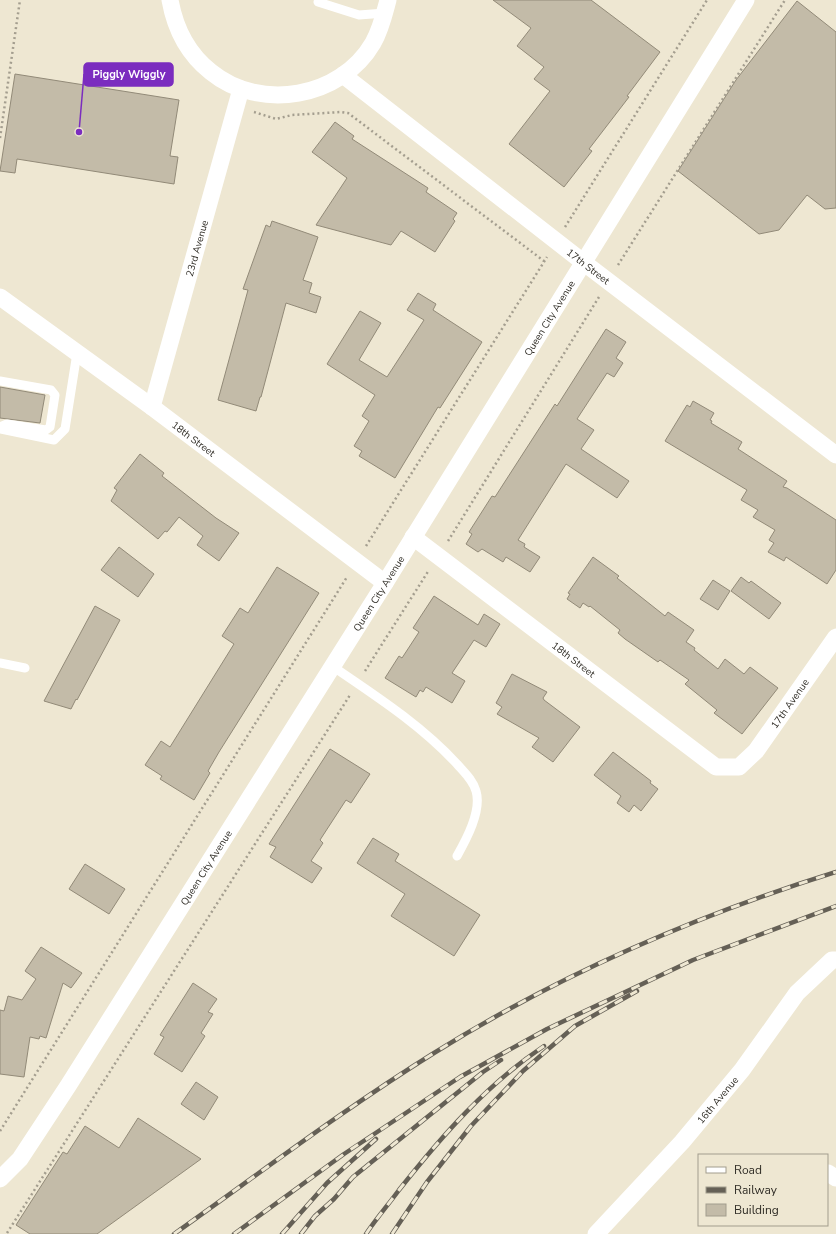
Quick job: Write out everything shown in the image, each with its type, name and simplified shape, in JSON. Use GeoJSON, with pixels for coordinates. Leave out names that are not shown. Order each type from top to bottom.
{"type":"FeatureCollection","features":[{"type":"Feature","properties":{"kind":"street"},"geometry":{"type":"LineString","coordinates":[[170,0],[172,15],[181,37],[194,57],[212,73],[241,89],[276,96],[299,94],[325,86],[343,75],[359,61],[373,44],[383,22],[386,6]]}},
{"type":"Feature","properties":{"kind":"street","name":"Queen City Avenue"},"geometry":{"type":"LineString","coordinates":[[0,1178],[20,1159],[68,1086],[385,583],[746,0]]}},
{"type":"Feature","properties":{"kind":"street","name":"17th Street"},"geometry":{"type":"LineString","coordinates":[[343,75],[583,262],[836,455]]}},
{"type":"Feature","properties":{"kind":"street","name":"23rd Avenue"},"geometry":{"type":"LineString","coordinates":[[152,407],[241,89]]}},
{"type":"Feature","properties":{"kind":"street","name":"18th Street"},"geometry":{"type":"LineString","coordinates":[[0,297],[152,407],[385,583]]}},
{"type":"Feature","properties":{"kind":"street","name":"18th Street"},"geometry":{"type":"LineString","coordinates":[[413,537],[716,768],[739,767]]}},
{"type":"Feature","properties":{"kind":"street","name":"17th Avenue"},"geometry":{"type":"LineString","coordinates":[[739,767],[756,751],[836,637]]}},
{"type":"Feature","properties":{"kind":"street","name":"16th Avenue"},"geometry":{"type":"LineString","coordinates":[[596,1234],[682,1142],[742,1070],[797,993],[834,960]]}},
{"type":"Feature","properties":{"kind":"lane"},"geometry":{"type":"LineString","coordinates":[[318,2],[359,15],[386,6]]}},
{"type":"Feature","properties":{"kind":"lane"},"geometry":{"type":"LineString","coordinates":[[0,428],[54,440],[59,437],[65,429],[77,353]]}},
{"type":"Feature","properties":{"kind":"lane"},"geometry":{"type":"LineString","coordinates":[[0,381],[51,390],[55,395],[50,427],[46,430],[7,424],[0,428]]}},
{"type":"Feature","properties":{"kind":"lane"},"geometry":{"type":"LineString","coordinates":[[0,663],[25,668]]}},
{"type":"Feature","properties":{"kind":"lane"},"geometry":{"type":"LineString","coordinates":[[332,666],[414,723],[444,750],[469,777],[476,791],[477,805],[470,833],[457,856]]}},
{"type":"Feature","properties":{"kind":"path"},"geometry":{"type":"LineString","coordinates":[[0,138],[20,0]]}},
{"type":"Feature","properties":{"kind":"path"},"geometry":{"type":"LineString","coordinates":[[0,1131],[707,0]]}},
{"type":"Feature","properties":{"kind":"path"},"geometry":{"type":"LineString","coordinates":[[236,107],[276,119],[292,115],[341,112],[348,113],[544,261]]}},
{"type":"Feature","properties":{"kind":"path"},"geometry":{"type":"LineString","coordinates":[[7,1233],[438,556]]}},
{"type":"Feature","properties":{"kind":"building"},"geometry":{"type":"Polygon","coordinates":[[[493,0],[591,0],[660,52],[627,96],[629,97],[589,149],[592,151],[564,187],[509,144],[550,91],[534,79],[544,67],[517,46],[531,28],[493,0]]]}},
{"type":"Feature","properties":{"kind":"building"},"geometry":{"type":"Polygon","coordinates":[[[797,1],[836,32],[836,208],[825,209],[807,195],[779,230],[759,234],[678,171],[736,80],[797,1]]]}},
{"type":"Feature","properties":{"kind":"building"},"geometry":{"type":"Polygon","coordinates":[[[15,74],[179,100],[170,156],[178,157],[174,184],[17,159],[15,173],[0,171],[15,74]]]}},
{"type":"Feature","properties":{"kind":"building"},"geometry":{"type":"Polygon","coordinates":[[[335,122],[354,136],[352,139],[428,188],[426,192],[457,213],[453,219],[455,221],[435,252],[401,231],[391,245],[316,225],[347,178],[312,152],[335,122]]]}},
{"type":"Feature","properties":{"kind":"building"},"geometry":{"type":"Polygon","coordinates":[[[272,221],[318,237],[303,280],[312,283],[309,293],[321,297],[316,313],[286,303],[256,411],[218,400],[248,290],[243,289],[266,225],[270,227],[272,221]]]}},
{"type":"Feature","properties":{"kind":"building"},"geometry":{"type":"Polygon","coordinates":[[[418,293],[436,304],[433,310],[482,342],[440,408],[438,407],[395,478],[359,456],[362,451],[354,446],[369,421],[362,416],[375,395],[327,364],[360,311],[381,323],[359,360],[387,377],[424,320],[407,310],[418,293]]]}},
{"type":"Feature","properties":{"kind":"building"},"geometry":{"type":"Polygon","coordinates":[[[606,329],[626,342],[616,358],[623,363],[614,377],[607,373],[577,419],[594,430],[581,449],[629,481],[617,498],[566,464],[518,540],[525,544],[524,547],[540,557],[530,572],[506,557],[503,562],[482,549],[478,552],[466,544],[472,534],[469,532],[492,496],[495,497],[555,404],[557,406],[606,329]]]}},
{"type":"Feature","properties":{"kind":"building"},"geometry":{"type":"Polygon","coordinates":[[[0,387],[45,395],[40,423],[0,418],[0,387]]]}},
{"type":"Feature","properties":{"kind":"building"},"geometry":{"type":"Polygon","coordinates":[[[693,401],[714,413],[710,420],[712,421],[711,423],[742,442],[738,449],[787,481],[783,487],[787,488],[836,520],[836,570],[827,584],[786,557],[784,561],[768,552],[774,543],[769,540],[775,530],[753,517],[758,510],[741,500],[747,490],[665,441],[687,405],[690,407],[693,401]]]}},
{"type":"Feature","properties":{"kind":"building"},"geometry":{"type":"Polygon","coordinates":[[[140,454],[164,473],[162,476],[216,518],[239,533],[219,561],[197,545],[203,536],[179,517],[167,532],[165,531],[158,539],[111,501],[117,490],[114,488],[140,454]]]}},
{"type":"Feature","properties":{"kind":"building"},"geometry":{"type":"Polygon","coordinates":[[[119,547],[154,574],[138,597],[101,570],[119,547]]]}},
{"type":"Feature","properties":{"kind":"building"},"geometry":{"type":"Polygon","coordinates":[[[593,557],[619,576],[617,578],[665,616],[668,612],[694,630],[686,642],[695,648],[694,650],[718,669],[725,659],[744,674],[750,667],[778,688],[742,734],[714,713],[717,710],[685,684],[689,680],[660,660],[658,662],[625,639],[618,633],[620,630],[590,606],[589,607],[583,603],[580,608],[567,599],[570,594],[568,593],[593,557]]]}},
{"type":"Feature","properties":{"kind":"building"},"geometry":{"type":"Polygon","coordinates":[[[277,567],[319,593],[219,752],[208,771],[210,773],[194,800],[160,779],[162,776],[145,765],[161,741],[170,747],[234,644],[222,636],[240,608],[248,613],[277,567]]]}},
{"type":"Feature","properties":{"kind":"building"},"geometry":{"type":"Polygon","coordinates":[[[741,577],[749,583],[751,581],[781,603],[769,619],[731,591],[741,577]]]}},
{"type":"Feature","properties":{"kind":"building"},"geometry":{"type":"Polygon","coordinates":[[[713,580],[730,591],[718,610],[700,599],[713,580]]]}},
{"type":"Feature","properties":{"kind":"building"},"geometry":{"type":"Polygon","coordinates":[[[434,596],[478,625],[484,614],[500,624],[486,647],[474,640],[452,673],[465,681],[452,703],[426,687],[423,692],[420,690],[416,697],[385,678],[399,656],[402,658],[419,632],[413,628],[434,596]]]}},
{"type":"Feature","properties":{"kind":"building"},"geometry":{"type":"Polygon","coordinates":[[[95,606],[120,620],[71,709],[44,701],[95,606]]]}},
{"type":"Feature","properties":{"kind":"building"},"geometry":{"type":"Polygon","coordinates":[[[512,674],[547,692],[543,698],[544,700],[580,727],[553,762],[532,747],[539,738],[497,714],[502,707],[496,703],[512,674]]]}},
{"type":"Feature","properties":{"kind":"building"},"geometry":{"type":"Polygon","coordinates":[[[330,749],[370,774],[351,803],[346,800],[320,840],[323,843],[311,861],[322,868],[312,883],[270,857],[276,847],[269,844],[330,749]]]}},
{"type":"Feature","properties":{"kind":"building"},"geometry":{"type":"Polygon","coordinates":[[[613,752],[651,781],[650,783],[658,789],[641,811],[634,805],[629,812],[617,803],[621,796],[594,775],[613,752]]]}},
{"type":"Feature","properties":{"kind":"building"},"geometry":{"type":"Polygon","coordinates":[[[373,838],[399,854],[395,861],[480,915],[454,956],[391,916],[405,894],[357,863],[373,838]]]}},
{"type":"Feature","properties":{"kind":"building"},"geometry":{"type":"Polygon","coordinates":[[[85,864],[125,889],[109,914],[69,889],[85,864]]]}},
{"type":"Feature","properties":{"kind":"building"},"geometry":{"type":"Polygon","coordinates":[[[41,947],[82,973],[71,988],[63,983],[46,1038],[40,1036],[39,1039],[30,1037],[24,1077],[0,1074],[0,1010],[4,1011],[8,996],[22,1000],[36,979],[25,971],[41,947]]]}},
{"type":"Feature","properties":{"kind":"building"},"geometry":{"type":"Polygon","coordinates":[[[193,983],[217,999],[208,1012],[213,1014],[201,1033],[205,1036],[182,1072],[154,1054],[164,1037],[160,1035],[193,983]]]}},
{"type":"Feature","properties":{"kind":"building"},"geometry":{"type":"Polygon","coordinates":[[[196,1082],[218,1097],[204,1120],[181,1104],[196,1082]]]}},
{"type":"Feature","properties":{"kind":"building"},"geometry":{"type":"Polygon","coordinates":[[[138,1118],[201,1159],[97,1234],[30,1234],[16,1225],[63,1152],[67,1154],[85,1126],[119,1148],[138,1118]]]}},
{"type":"Feature","properties":{"kind":"railway"},"geometry":{"type":"LineString","coordinates":[[174,1234],[335,1119],[401,1074],[481,1025],[530,998],[579,973],[680,928],[783,889],[836,872]]}},
{"type":"Feature","properties":{"kind":"railway"},"geometry":{"type":"LineString","coordinates":[[234,1234],[344,1154],[460,1077],[547,1029],[693,960],[836,906]]}},
{"type":"Feature","properties":{"kind":"railway"},"geometry":{"type":"LineString","coordinates":[[392,1234],[427,1182],[471,1126],[523,1071],[575,1026],[637,991]]}},
{"type":"Feature","properties":{"kind":"railway"},"geometry":{"type":"LineString","coordinates":[[366,1234],[399,1190],[448,1131],[503,1077],[544,1046]]}},
{"type":"Feature","properties":{"kind":"railway"},"geometry":{"type":"LineString","coordinates":[[301,1234],[315,1216],[334,1199],[353,1177],[483,1072],[501,1060]]}},
{"type":"Feature","properties":{"kind":"railway"},"geometry":{"type":"LineString","coordinates":[[282,1234],[327,1183],[376,1139]]}},
{"type":"Feature","properties":{"kind":"place","name":"Piggly Wiggly"},"geometry":{"type":"Point","coordinates":[79,132]}}]}
